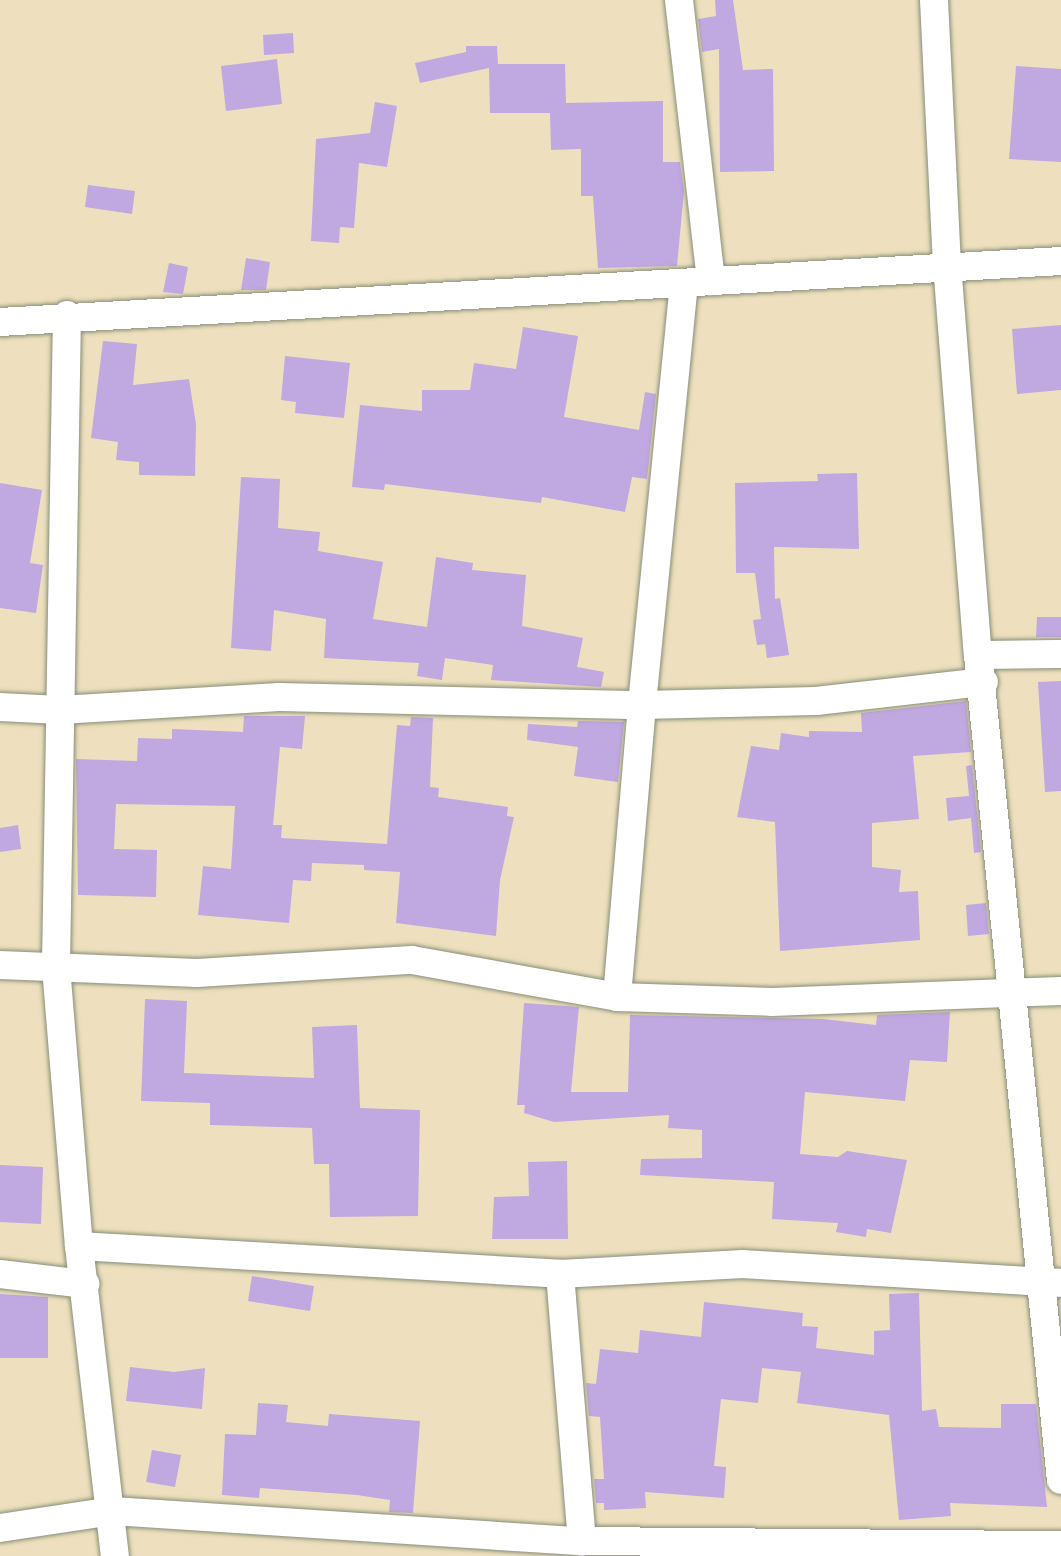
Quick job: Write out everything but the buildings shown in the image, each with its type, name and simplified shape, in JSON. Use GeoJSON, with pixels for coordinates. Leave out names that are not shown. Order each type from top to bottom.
{"type":"FeatureCollection","features":[{"type":"Feature","properties":{"kind":"street"},"geometry":{"type":"LineString","coordinates":[[617,997],[642,705],[698,282],[679,0]]}},
{"type":"Feature","properties":{"kind":"street"},"geometry":{"type":"LineString","coordinates":[[934,0],[947,264],[981,668],[1011,994],[1052,1283],[1061,1480]]}},
{"type":"Feature","properties":{"kind":"street"},"geometry":{"type":"LineString","coordinates":[[0,322],[67,315],[698,282],[947,264],[1061,261]]}},
{"type":"Feature","properties":{"kind":"street"},"geometry":{"type":"LineString","coordinates":[[67,315],[56,967],[79,1246],[115,1556]]}},
{"type":"Feature","properties":{"kind":"street"},"geometry":{"type":"LineString","coordinates":[[0,707],[60,710],[279,697],[642,705],[816,701],[1061,654]]}},
{"type":"Feature","properties":{"kind":"street"},"geometry":{"type":"LineString","coordinates":[[0,965],[197,973],[412,960],[617,997],[772,1002],[1061,991]]}},
{"type":"Feature","properties":{"kind":"street"},"geometry":{"type":"LineString","coordinates":[[79,1246],[560,1274],[743,1264],[1052,1283]]}},
{"type":"Feature","properties":{"kind":"street"},"geometry":{"type":"LineString","coordinates":[[0,1274],[85,1284]]}},
{"type":"Feature","properties":{"kind":"street"},"geometry":{"type":"LineString","coordinates":[[560,1274],[582,1541]]}},
{"type":"Feature","properties":{"kind":"street"},"geometry":{"type":"LineString","coordinates":[[0,1528],[112,1511],[582,1541],[1061,1545]]}}]}
